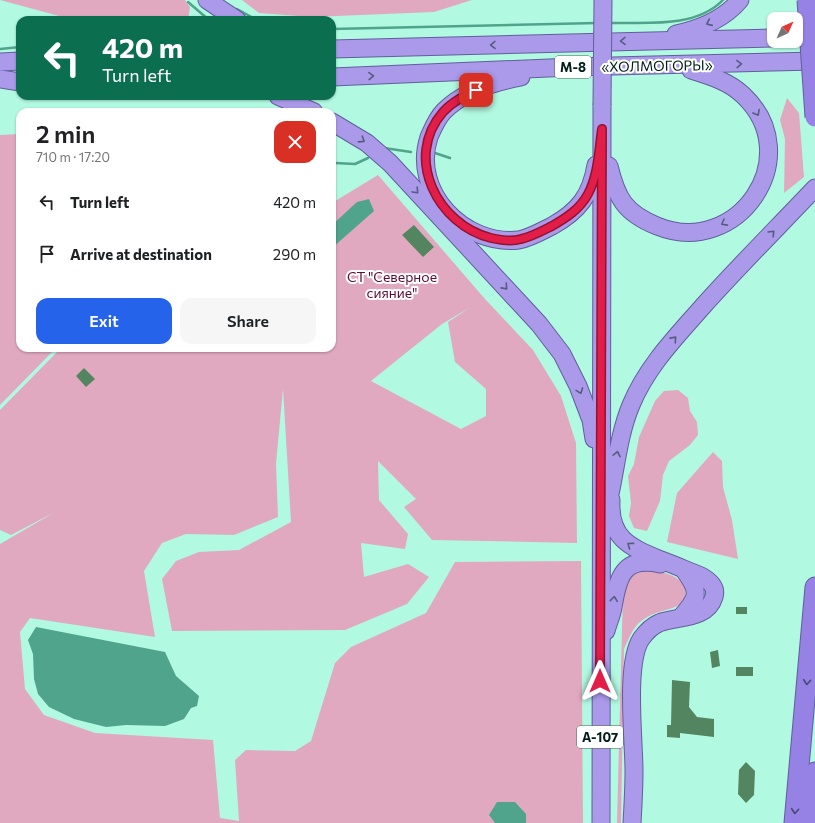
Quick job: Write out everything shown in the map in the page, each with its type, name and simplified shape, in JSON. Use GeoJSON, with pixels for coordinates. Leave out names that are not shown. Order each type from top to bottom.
{"type":"FeatureCollection","features":[{"type":"Feature","properties":{"kind":"highway"},"geometry":{"type":"LineString","coordinates":[[207,0],[231,16]]}},
{"type":"Feature","properties":{"kind":"highway","name":"А-107"},"geometry":{"type":"LineString","coordinates":[[601,823],[600,650],[603,0]]}},
{"type":"Feature","properties":{"kind":"highway"},"geometry":{"type":"LineString","coordinates":[[646,41],[683,33],[710,23],[724,15],[740,0]]}},
{"type":"Feature","properties":{"kind":"highway"},"geometry":{"type":"LineString","coordinates":[[807,0],[815,117]]}},
{"type":"Feature","properties":{"kind":"highway"},"geometry":{"type":"LineString","coordinates":[[803,37],[815,37]]}},
{"type":"Feature","properties":{"kind":"highway","name":"«ХОЛМОГОРЫ»"},"geometry":{"type":"LineString","coordinates":[[336,49],[767,38]]}},
{"type":"Feature","properties":{"kind":"highway"},"geometry":{"type":"LineString","coordinates":[[336,44],[372,48]]}},
{"type":"Feature","properties":{"kind":"highway"},"geometry":{"type":"LineString","coordinates":[[0,62],[16,61]]}},
{"type":"Feature","properties":{"kind":"highway","name":"«ХОЛМОГОРЫ»"},"geometry":{"type":"LineString","coordinates":[[336,77],[572,67],[678,66],[815,61]]}},
{"type":"Feature","properties":{"kind":"highway"},"geometry":{"type":"LineString","coordinates":[[603,134],[615,189],[630,211],[644,220],[681,232],[703,231],[721,225],[738,214],[752,201],[763,184],[768,166],[768,145],[763,125],[755,109],[743,95],[726,83],[715,77],[678,66]]}},
{"type":"Feature","properties":{"kind":"highway"},"geometry":{"type":"LineString","coordinates":[[572,67],[496,83],[460,98],[443,112],[433,127],[427,145],[425,166],[431,186],[442,206],[465,227],[476,234],[502,240],[520,240],[563,220],[577,209],[587,195],[593,180],[603,134]]}},
{"type":"Feature","properties":{"kind":"highway"},"geometry":{"type":"LineString","coordinates":[[0,79],[16,81]]}},
{"type":"Feature","properties":{"kind":"highway"},"geometry":{"type":"LineString","coordinates":[[287,100],[305,108]]}},
{"type":"Feature","properties":{"kind":"highway"},"geometry":{"type":"LineString","coordinates":[[336,124],[367,143],[390,163],[539,324],[562,354],[578,386],[591,420],[601,475]]}},
{"type":"Feature","properties":{"kind":"highway"},"geometry":{"type":"LineString","coordinates":[[601,534],[625,422],[638,390],[648,373],[668,346],[720,287],[815,188]]}},
{"type":"Feature","properties":{"kind":"highway"},"geometry":{"type":"LineString","coordinates":[[611,492],[611,515],[619,536],[640,552],[701,576],[714,586],[715,592],[714,599],[703,611],[694,615],[667,620],[651,628],[640,640],[634,661],[632,823]]}},
{"type":"Feature","properties":{"kind":"highway"},"geometry":{"type":"LineString","coordinates":[[600,650],[613,607],[617,583],[626,570],[637,563],[647,562],[681,569],[694,584],[696,595],[694,602],[681,617]]}},
{"type":"Feature","properties":{"kind":"highway"},"geometry":{"type":"LineString","coordinates":[[794,823],[815,587]]}},
{"type":"Feature","properties":{"kind":"highway"},"geometry":{"type":"LineString","coordinates":[[809,823],[815,772]]}},
{"type":"Feature","properties":{"kind":"green space"},"geometry":{"type":"Polygon","coordinates":[[[0,0],[185,0],[190,7],[189,16],[59,16],[0,0]]]}},
{"type":"Feature","properties":{"kind":"green space"},"geometry":{"type":"Polygon","coordinates":[[[242,0],[472,0],[434,12],[336,16],[299,16],[259,13],[242,0]]]}},
{"type":"Feature","properties":{"kind":"green space"},"geometry":{"type":"Polygon","coordinates":[[[787,98],[799,113],[804,177],[784,193],[785,139],[780,120],[787,98]]]}},
{"type":"Feature","properties":{"kind":"green space"},"geometry":{"type":"Polygon","coordinates":[[[16,134],[16,352],[52,352],[0,405],[0,135],[16,134]]]}},
{"type":"Feature","properties":{"kind":"green space","name":"СТ \"Северное сияние\""},"geometry":{"type":"Polygon","coordinates":[[[378,175],[485,299],[533,350],[561,396],[576,443],[577,543],[432,540],[404,507],[416,499],[378,461],[379,500],[408,534],[405,549],[361,543],[364,577],[408,564],[429,577],[407,604],[345,630],[172,631],[162,579],[176,561],[199,552],[239,550],[291,522],[283,389],[276,464],[278,517],[234,535],[186,534],[162,543],[144,571],[155,637],[30,618],[20,632],[25,689],[44,715],[95,733],[213,740],[220,818],[239,821],[235,760],[246,750],[295,751],[311,741],[335,663],[351,647],[426,613],[455,562],[581,561],[583,823],[0,823],[0,544],[55,512],[11,535],[0,530],[0,410],[57,352],[336,352],[336,201],[378,175]],[[471,307],[442,324],[371,381],[461,429],[486,416],[486,389],[455,362],[448,322],[471,307]]]}},
{"type":"Feature","properties":{"kind":"green space"},"geometry":{"type":"Polygon","coordinates":[[[678,390],[688,398],[690,411],[697,422],[698,435],[690,445],[669,461],[663,475],[660,501],[647,531],[634,528],[629,516],[631,503],[628,476],[634,464],[639,437],[655,401],[664,391],[678,390]]]}},
{"type":"Feature","properties":{"kind":"green space"},"geometry":{"type":"Polygon","coordinates":[[[713,452],[722,461],[723,487],[732,520],[738,559],[667,542],[677,493],[713,452]]]}},
{"type":"Feature","properties":{"kind":"green space"},"geometry":{"type":"Polygon","coordinates":[[[650,570],[668,574],[679,580],[683,584],[685,596],[683,601],[677,606],[652,615],[640,622],[632,632],[624,649],[621,823],[617,823],[623,590],[630,578],[640,572],[650,570]]]}},
{"type":"Feature","properties":{"kind":"shaded area"},"geometry":{"type":"Polygon","coordinates":[[[369,199],[374,211],[336,244],[336,221],[357,202],[369,199]]]}},
{"type":"Feature","properties":{"kind":"shaded area"},"geometry":{"type":"Polygon","coordinates":[[[36,627],[165,652],[176,676],[199,696],[197,706],[191,708],[184,719],[165,726],[126,725],[106,727],[74,719],[49,707],[38,694],[34,679],[33,654],[28,640],[36,627]]]}},
{"type":"Feature","properties":{"kind":"shaded area"},"geometry":{"type":"Polygon","coordinates":[[[497,802],[515,802],[526,814],[526,823],[495,823],[489,815],[497,802]]]}},
{"type":"Feature","properties":{"kind":"building"},"geometry":{"type":"Polygon","coordinates":[[[414,225],[434,247],[423,257],[402,235],[414,225]]]}},
{"type":"Feature","properties":{"kind":"building"},"geometry":{"type":"Polygon","coordinates":[[[84,368],[95,379],[86,387],[76,376],[84,368]]]}},
{"type":"Feature","properties":{"kind":"building"},"geometry":{"type":"Polygon","coordinates":[[[736,607],[747,607],[747,614],[736,614],[736,607]]]}},
{"type":"Feature","properties":{"kind":"building"},"geometry":{"type":"Polygon","coordinates":[[[718,650],[720,666],[712,668],[710,652],[718,650]]]}},
{"type":"Feature","properties":{"kind":"building"},"geometry":{"type":"Polygon","coordinates":[[[736,667],[753,667],[753,676],[736,676],[736,667]]]}},
{"type":"Feature","properties":{"kind":"building"},"geometry":{"type":"Polygon","coordinates":[[[672,680],[690,682],[689,707],[697,717],[714,719],[714,737],[680,733],[680,738],[667,737],[667,725],[671,725],[672,680]]]}},
{"type":"Feature","properties":{"kind":"building"},"geometry":{"type":"Polygon","coordinates":[[[746,762],[755,771],[754,795],[746,803],[738,794],[739,770],[746,762]]]}},
{"type":"Feature","properties":{"kind":"waterway"},"geometry":{"type":"LineString","coordinates":[[608,23],[653,23],[684,20],[698,16],[712,9],[723,0]]}},
{"type":"Feature","properties":{"kind":"waterway"},"geometry":{"type":"LineString","coordinates":[[188,2],[204,16]]}},
{"type":"Feature","properties":{"kind":"waterway"},"geometry":{"type":"LineString","coordinates":[[237,9],[250,16]]}},
{"type":"Feature","properties":{"kind":"waterway"},"geometry":{"type":"LineString","coordinates":[[336,29],[597,23]]}},
{"type":"Feature","properties":{"kind":"waterway"},"geometry":{"type":"LineString","coordinates":[[0,49],[16,47]]}},
{"type":"Feature","properties":{"kind":"waterway"},"geometry":{"type":"LineString","coordinates":[[384,148],[411,152]]}},
{"type":"Feature","properties":{"kind":"waterway"},"geometry":{"type":"LineString","coordinates":[[435,153],[450,158]]}},
{"type":"Feature","properties":{"kind":"waterway"},"geometry":{"type":"LineString","coordinates":[[336,163],[355,164],[368,158]]}},
{"type":"Feature","properties":{"kind":"route"},"geometry":{"type":"LineString","coordinates":[[476,90],[460,98],[443,112],[433,127],[427,145],[425,166],[431,186],[442,206],[459,224],[476,234],[502,240],[520,240],[563,220],[577,209],[587,195],[593,180],[602,129],[600,681]]}}]}
